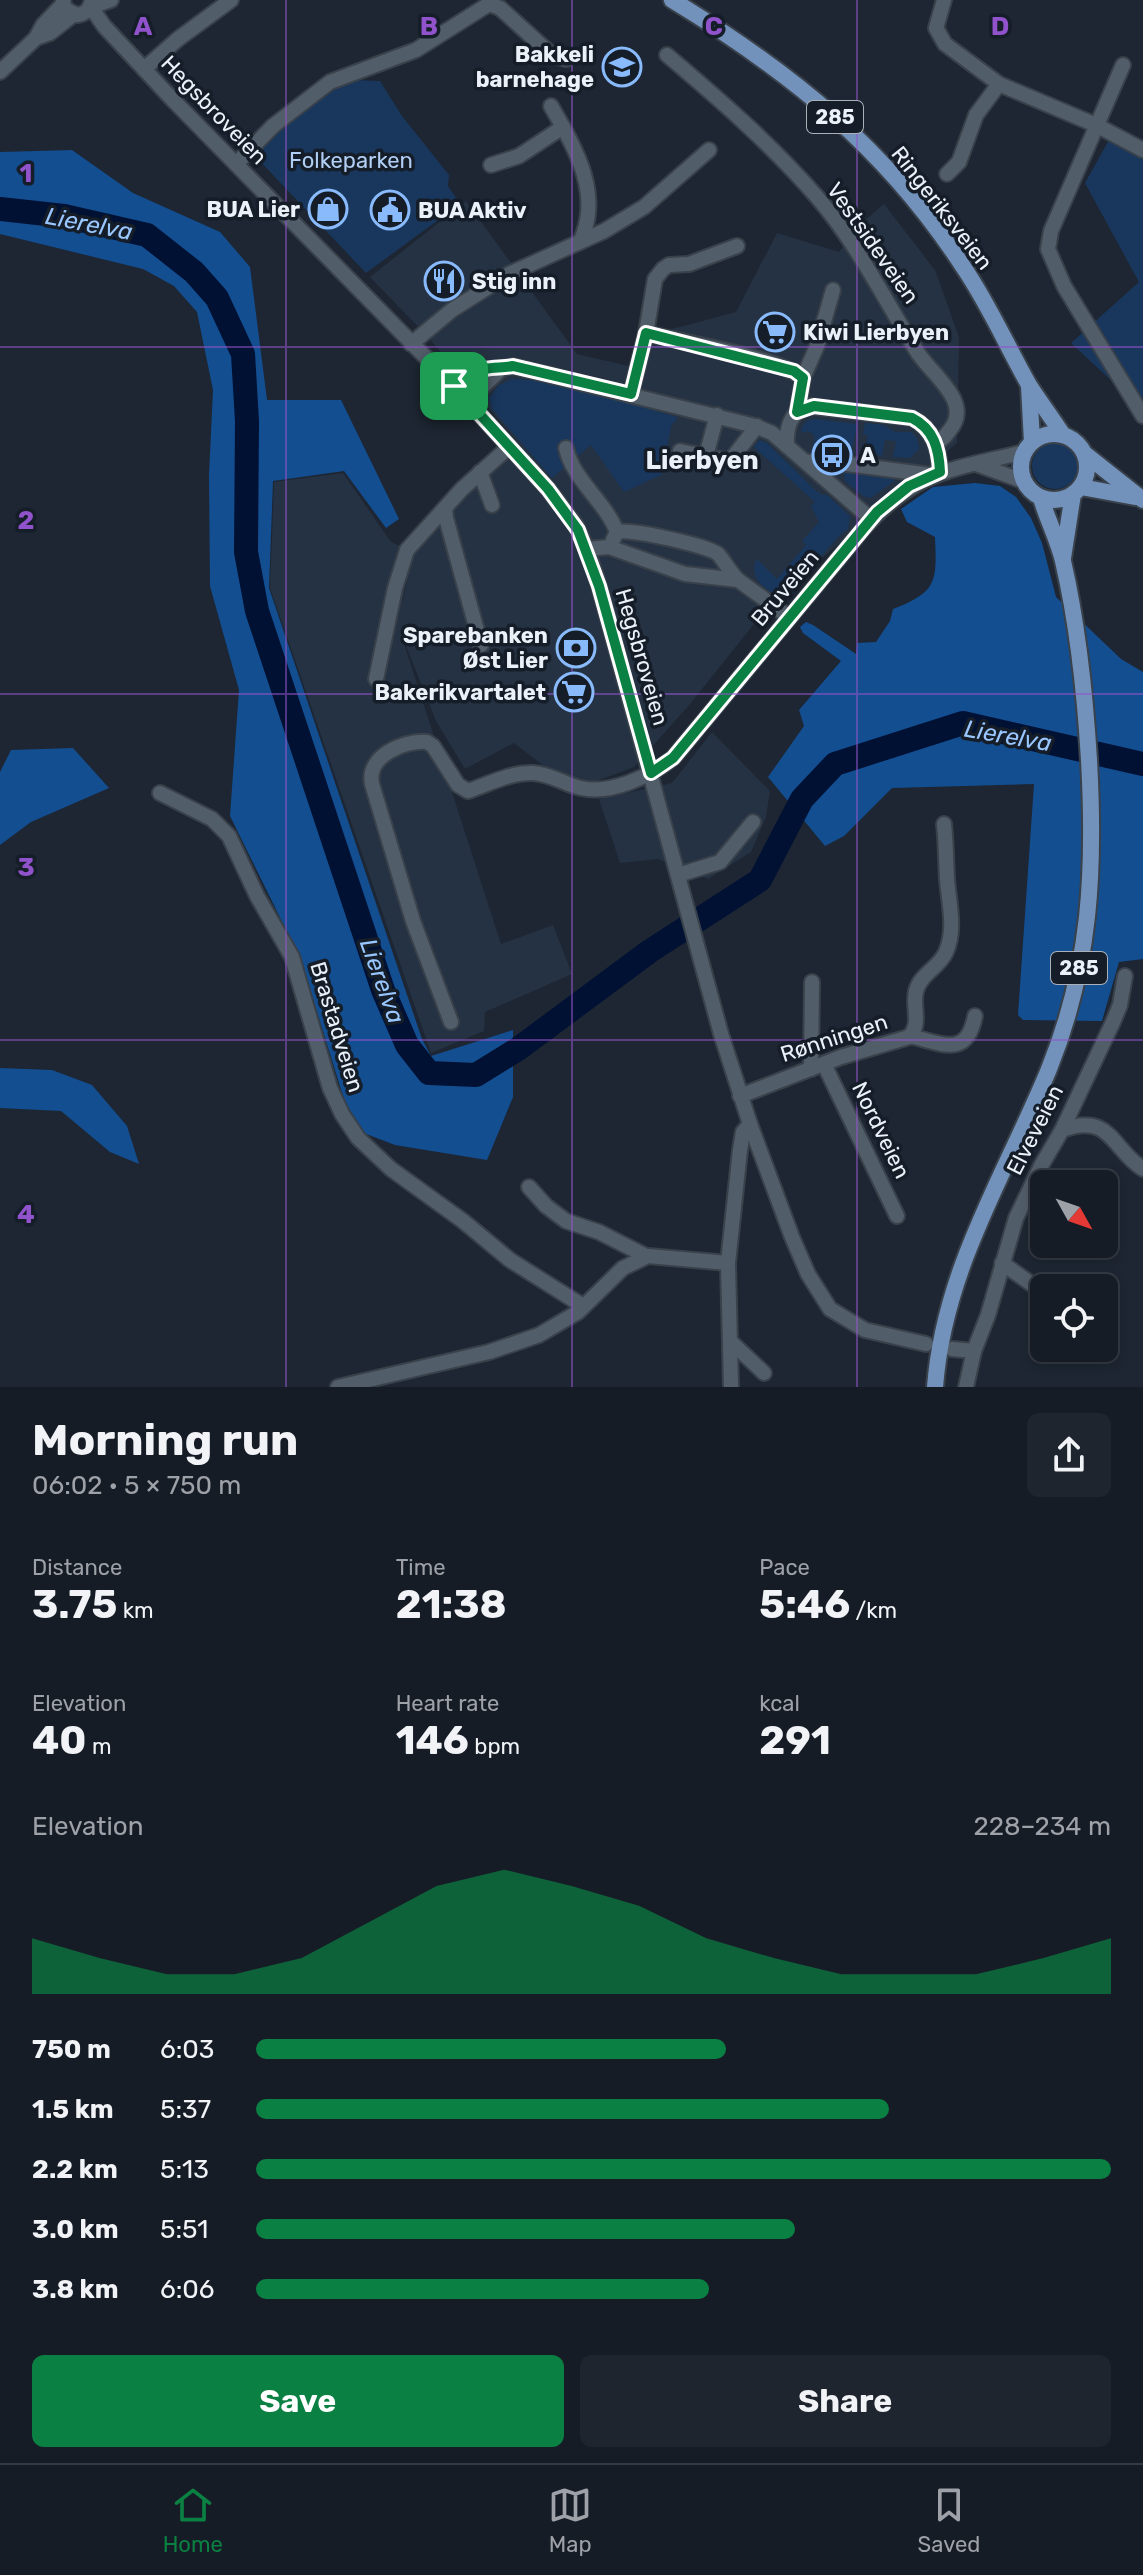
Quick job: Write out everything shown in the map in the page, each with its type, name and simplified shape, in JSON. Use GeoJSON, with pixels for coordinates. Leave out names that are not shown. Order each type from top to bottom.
{"type":"FeatureCollection","features":[{"type":"Feature","properties":{"kind":"main road","name":"Ringeriksveien"},"geometry":{"type":"LineString","coordinates":[[672,0],[772,64],[836,118],[889,171],[928,217],[965,269],[994,316],[1029,384],[1063,435],[1074,441],[1085,454]]}},
{"type":"Feature","properties":{"kind":"main road","name":"Ringeriksveien"},"geometry":{"type":"LineString","coordinates":[[1023,481],[1021,465],[1028,447],[1029,384]]}},
{"type":"Feature","properties":{"kind":"main road"},"geometry":{"type":"LineString","coordinates":[[1028,447],[1046,434],[1063,435]]}},
{"type":"Feature","properties":{"kind":"main road"},"geometry":{"type":"LineString","coordinates":[[1085,454],[1142,499]]}},
{"type":"Feature","properties":{"kind":"main road","name":"285"},"geometry":{"type":"LineString","coordinates":[[1062,560],[1077,490],[1087,471],[1085,454]]}},
{"type":"Feature","properties":{"kind":"main road","name":"285"},"geometry":{"type":"LineString","coordinates":[[935,1387],[940,1339],[957,1275],[1048,1070],[1070,1005],[1091,891],[1086,710],[1079,656],[1062,560],[1041,498],[1023,481]]}},
{"type":"Feature","properties":{"kind":"main road"},"geometry":{"type":"LineString","coordinates":[[1041,498],[1058,500],[1077,490],[1142,499]]}},
{"type":"Feature","properties":{"kind":"street"},"geometry":{"type":"LineString","coordinates":[[0,72],[36,38],[50,33],[77,7],[111,0]]}},
{"type":"Feature","properties":{"kind":"street"},"geometry":{"type":"LineString","coordinates":[[144,69],[231,0]]}},
{"type":"Feature","properties":{"kind":"street"},"geometry":{"type":"LineString","coordinates":[[944,0],[936,28],[945,44],[999,84],[1096,125],[1143,150]]}},
{"type":"Feature","properties":{"kind":"street"},"geometry":{"type":"LineString","coordinates":[[236,164],[273,126],[330,82],[416,50],[487,3],[500,8],[553,56],[566,59]]}},
{"type":"Feature","properties":{"kind":"street","name":"Hegsbroveien"},"geometry":{"type":"LineString","coordinates":[[77,7],[104,26],[454,386],[567,512],[587,549],[740,1096],[797,1249],[812,1282],[830,1309],[865,1330],[926,1344]]}},
{"type":"Feature","properties":{"kind":"street","name":"Vestsideveien"},"geometry":{"type":"LineString","coordinates":[[667,55],[741,120],[818,198],[862,258],[919,357],[942,379],[956,406],[953,427],[936,443]]}},
{"type":"Feature","properties":{"kind":"street"},"geometry":{"type":"LineString","coordinates":[[1123,65],[1048,242],[1050,257],[1089,332],[1143,416]]}},
{"type":"Feature","properties":{"kind":"street"},"geometry":{"type":"LineString","coordinates":[[947,174],[959,162],[976,115],[999,84]]}},
{"type":"Feature","properties":{"kind":"street"},"geometry":{"type":"LineString","coordinates":[[551,106],[578,156],[588,193],[589,219],[580,243]]}},
{"type":"Feature","properties":{"kind":"street"},"geometry":{"type":"LineString","coordinates":[[491,165],[519,156],[563,127]]}},
{"type":"Feature","properties":{"kind":"street"},"geometry":{"type":"LineString","coordinates":[[411,344],[452,310],[509,274],[580,243],[644,207],[709,150]]}},
{"type":"Feature","properties":{"kind":"street"},"geometry":{"type":"LineString","coordinates":[[631,394],[655,279],[669,265],[689,264],[737,246]]}},
{"type":"Feature","properties":{"kind":"street"},"geometry":{"type":"LineString","coordinates":[[787,446],[787,428],[797,412],[803,378],[817,346],[833,290]]}},
{"type":"Feature","properties":{"kind":"street"},"geometry":{"type":"LineString","coordinates":[[646,333],[794,371],[803,378]]}},
{"type":"Feature","properties":{"kind":"street"},"geometry":{"type":"LineString","coordinates":[[454,386],[489,368],[523,367],[757,426],[772,433],[871,519]]}},
{"type":"Feature","properties":{"kind":"street"},"geometry":{"type":"LineString","coordinates":[[468,401],[501,369]]}},
{"type":"Feature","properties":{"kind":"street"},"geometry":{"type":"LineString","coordinates":[[797,412],[814,406],[912,418],[922,423],[939,453],[936,474],[824,461],[806,462]]}},
{"type":"Feature","properties":{"kind":"street"},"geometry":{"type":"LineString","coordinates":[[706,456],[717,415]]}},
{"type":"Feature","properties":{"kind":"street"},"geometry":{"type":"LineString","coordinates":[[680,451],[730,461],[757,426]]}},
{"type":"Feature","properties":{"kind":"street"},"geometry":{"type":"LineString","coordinates":[[376,679],[402,562],[411,543],[480,472],[509,447]]}},
{"type":"Feature","properties":{"kind":"street","name":"Bruveien"},"geometry":{"type":"LineString","coordinates":[[651,773],[673,758],[871,519],[902,491],[936,474],[1028,447]]}},
{"type":"Feature","properties":{"kind":"street"},"geometry":{"type":"LineString","coordinates":[[566,448],[569,461],[612,519],[617,532]]}},
{"type":"Feature","properties":{"kind":"street"},"geometry":{"type":"LineString","coordinates":[[976,464],[1023,481]]}},
{"type":"Feature","properties":{"kind":"street"},"geometry":{"type":"LineString","coordinates":[[480,472],[492,505]]}},
{"type":"Feature","properties":{"kind":"street"},"geometry":{"type":"LineString","coordinates":[[445,508],[481,645]]}},
{"type":"Feature","properties":{"kind":"street"},"geometry":{"type":"LineString","coordinates":[[609,547],[617,532],[625,529],[714,551],[738,580],[789,617]]}},
{"type":"Feature","properties":{"kind":"street"},"geometry":{"type":"LineString","coordinates":[[587,549],[609,547],[685,574],[738,580]]}},
{"type":"Feature","properties":{"kind":"street"},"geometry":{"type":"LineString","coordinates":[[451,1022],[413,921],[372,784],[370,770],[373,764],[396,749],[421,742],[433,746],[458,785],[468,791],[515,774],[546,776],[589,789],[614,786],[651,773]]}},
{"type":"Feature","properties":{"kind":"street","name":"Brastadveien"},"geometry":{"type":"LineString","coordinates":[[160,793],[212,819],[229,836],[257,896],[292,957],[330,1088],[358,1138],[391,1169],[463,1221],[510,1260],[583,1306]]}},
{"type":"Feature","properties":{"kind":"street"},"geometry":{"type":"LineString","coordinates":[[678,878],[720,862],[753,822]]}},
{"type":"Feature","properties":{"kind":"street","name":"Rønningen"},"geometry":{"type":"LineString","coordinates":[[740,1096],[910,1036],[917,1023],[915,994],[918,985],[925,973],[942,958],[950,940],[951,912],[944,824]]}},
{"type":"Feature","properties":{"kind":"street","name":"Elveveien"},"geometry":{"type":"LineString","coordinates":[[966,1387],[974,1351],[1028,1192],[1062,1130],[1120,1005],[1125,976]]}},
{"type":"Feature","properties":{"kind":"street"},"geometry":{"type":"LineString","coordinates":[[812,982],[817,1067]]}},
{"type":"Feature","properties":{"kind":"street"},"geometry":{"type":"LineString","coordinates":[[910,1036],[944,1045],[957,1045],[970,1033],[975,1016]]}},
{"type":"Feature","properties":{"kind":"street","name":"Nordveien"},"geometry":{"type":"LineString","coordinates":[[817,1067],[897,1216]]}},
{"type":"Feature","properties":{"kind":"street"},"geometry":{"type":"LineString","coordinates":[[731,1387],[728,1263],[740,1150],[743,1132],[750,1124]]}},
{"type":"Feature","properties":{"kind":"street"},"geometry":{"type":"LineString","coordinates":[[1062,1130],[1084,1125],[1103,1129],[1143,1169]]}},
{"type":"Feature","properties":{"kind":"street"},"geometry":{"type":"LineString","coordinates":[[529,1187],[546,1206],[566,1221],[599,1232],[646,1256]]}},
{"type":"Feature","properties":{"kind":"street"},"geometry":{"type":"LineString","coordinates":[[338,1387],[514,1345],[564,1322],[623,1268],[646,1256],[728,1263]]}},
{"type":"Feature","properties":{"kind":"street"},"geometry":{"type":"LineString","coordinates":[[1002,1263],[1030,1283]]}},
{"type":"Feature","properties":{"kind":"street"},"geometry":{"type":"LineString","coordinates":[[730,1341],[764,1373]]}},
{"type":"Feature","properties":{"kind":"street"},"geometry":{"type":"LineString","coordinates":[[952,1349],[974,1351]]}},
{"type":"Feature","properties":{"kind":"shaded area"},"geometry":{"type":"Polygon","coordinates":[[[72,150],[133,193],[220,232],[250,267],[267,400],[341,400],[399,519],[386,528],[344,471],[273,481],[269,588],[422,1039],[431,1056],[513,1030],[513,1097],[487,1160],[395,1145],[361,1132],[348,1112],[301,960],[230,816],[239,690],[210,586],[209,475],[213,390],[197,312],[174,286],[143,269],[0,234],[0,152],[72,150]]]}},
{"type":"Feature","properties":{"kind":"shaded area"},"geometry":{"type":"Polygon","coordinates":[[[466,201],[577,354],[628,366],[646,336],[736,312],[777,233],[839,252],[863,222],[884,204],[935,270],[959,337],[957,443],[774,599],[690,704],[634,767],[594,782],[549,770],[514,743],[465,769],[436,721],[400,631],[501,944],[553,925],[572,974],[485,1012],[484,1031],[431,1053],[270,588],[274,482],[343,473],[391,542],[411,551],[402,606],[413,550],[500,461],[521,446],[427,336],[370,277],[466,201]]]}},
{"type":"Feature","properties":{"kind":"shaded area"},"geometry":{"type":"Polygon","coordinates":[[[975,483],[1000,486],[1016,497],[1031,518],[1042,543],[1056,597],[1121,659],[1143,672],[1143,959],[1119,962],[1102,1021],[1023,1020],[1018,1015],[1034,784],[892,788],[844,836],[825,846],[768,777],[804,726],[799,710],[841,661],[803,633],[800,627],[806,622],[813,625],[856,654],[857,643],[876,642],[890,621],[893,609],[926,591],[934,575],[935,537],[907,522],[901,509],[933,487],[975,483]]]}},
{"type":"Feature","properties":{"kind":"shaded area"},"geometry":{"type":"Polygon","coordinates":[[[712,732],[770,791],[766,817],[751,852],[708,879],[658,859],[620,863],[599,799],[672,783],[712,732]]]}},
{"type":"Feature","properties":{"kind":"shaded area"},"geometry":{"type":"Polygon","coordinates":[[[73,748],[109,788],[31,822],[0,845],[0,772],[11,750],[73,748]]]}},
{"type":"Feature","properties":{"kind":"shaded area"},"geometry":{"type":"Polygon","coordinates":[[[0,1068],[52,1070],[92,1085],[127,1126],[139,1164],[110,1152],[61,1111],[0,1108],[0,1068]]]}},
{"type":"Feature","properties":{"kind":"green space","name":"Folkeparken"},"geometry":{"type":"Polygon","coordinates":[[[352,80],[380,81],[402,116],[449,175],[448,186],[460,204],[366,273],[253,154],[317,98],[352,80]]]}},
{"type":"Feature","properties":{"kind":"green space"},"geometry":{"type":"Polygon","coordinates":[[[1109,140],[1143,159],[1143,410],[1071,343],[1139,282],[1085,183],[1109,140]]]}},
{"type":"Feature","properties":{"kind":"green space"},"geometry":{"type":"Polygon","coordinates":[[[512,379],[552,383],[677,417],[672,423],[661,475],[624,492],[591,445],[552,478],[492,409],[489,398],[498,386],[512,379]]]}},
{"type":"Feature","properties":{"kind":"green space"},"geometry":{"type":"Polygon","coordinates":[[[814,419],[857,424],[853,447],[840,446],[839,450],[812,446],[814,435],[808,431],[801,433],[805,423],[814,419]]]}},
{"type":"Feature","properties":{"kind":"green space"},"geometry":{"type":"Polygon","coordinates":[[[865,423],[884,425],[895,432],[911,432],[917,438],[919,449],[910,458],[893,457],[896,441],[885,440],[882,456],[861,452],[868,435],[863,435],[865,423]]]}},
{"type":"Feature","properties":{"kind":"green space"},"geometry":{"type":"Polygon","coordinates":[[[759,440],[767,443],[815,490],[827,495],[850,516],[848,529],[801,580],[790,597],[775,594],[762,586],[754,566],[757,559],[777,579],[806,545],[802,541],[819,522],[811,506],[815,502],[757,450],[754,446],[759,440]]]}},
{"type":"Feature","properties":{"kind":"green space"},"geometry":{"type":"Polygon","coordinates":[[[1055,443],[1071,450],[1078,466],[1071,482],[1055,489],[1039,482],[1032,466],[1039,450],[1055,443]]]}},
{"type":"Feature","properties":{"kind":"green space"},"geometry":{"type":"Polygon","coordinates":[[[844,469],[899,477],[871,498],[863,496],[845,481],[844,469]]]}},
{"type":"Feature","properties":{"kind":"waterway","name":"Lierelva"},"geometry":{"type":"LineString","coordinates":[[0,209],[64,216],[147,235],[194,272],[217,298],[243,354],[247,421],[246,552],[257,611],[383,990],[407,1045],[429,1073],[476,1075],[518,1049],[650,951],[760,880],[802,799],[835,764],[963,723],[1143,764]]}},
{"type":"Feature","properties":{"kind":"place","name":"Bakkeli barnehage"},"geometry":{"type":"Point","coordinates":[622,67]}},
{"type":"Feature","properties":{"kind":"place","name":"BUA Lier"},"geometry":{"type":"Point","coordinates":[328,209]}},
{"type":"Feature","properties":{"kind":"place","name":"BUA Aktiv"},"geometry":{"type":"Point","coordinates":[390,210]}},
{"type":"Feature","properties":{"kind":"place","name":"Stig inn"},"geometry":{"type":"Point","coordinates":[444,281]}},
{"type":"Feature","properties":{"kind":"place","name":"Kiwi Lierbyen"},"geometry":{"type":"Point","coordinates":[775,332]}},
{"type":"Feature","properties":{"kind":"place","name":"A"},"geometry":{"type":"Point","coordinates":[832,455]}},
{"type":"Feature","properties":{"kind":"place","name":"Sparebanken Øst Lier"},"geometry":{"type":"Point","coordinates":[576,648]}},
{"type":"Feature","properties":{"kind":"place","name":"Bakerikvartalet"},"geometry":{"type":"Point","coordinates":[574,692]}},
{"type":"Feature","properties":{"kind":"district","name":"Lierbyen"},"geometry":{"type":"Point","coordinates":[702,460]}},
{"type":"Feature","properties":{"kind":"route"},"geometry":{"type":"LineString","coordinates":[[646,333],[730,352],[794,371],[803,378],[797,412],[814,406],[912,418],[922,423],[933,437],[939,453],[940,472],[909,486],[877,512],[673,758],[651,773],[599,586],[578,530],[548,489],[454,386],[476,372],[513,366],[631,394],[646,333]]}}]}
